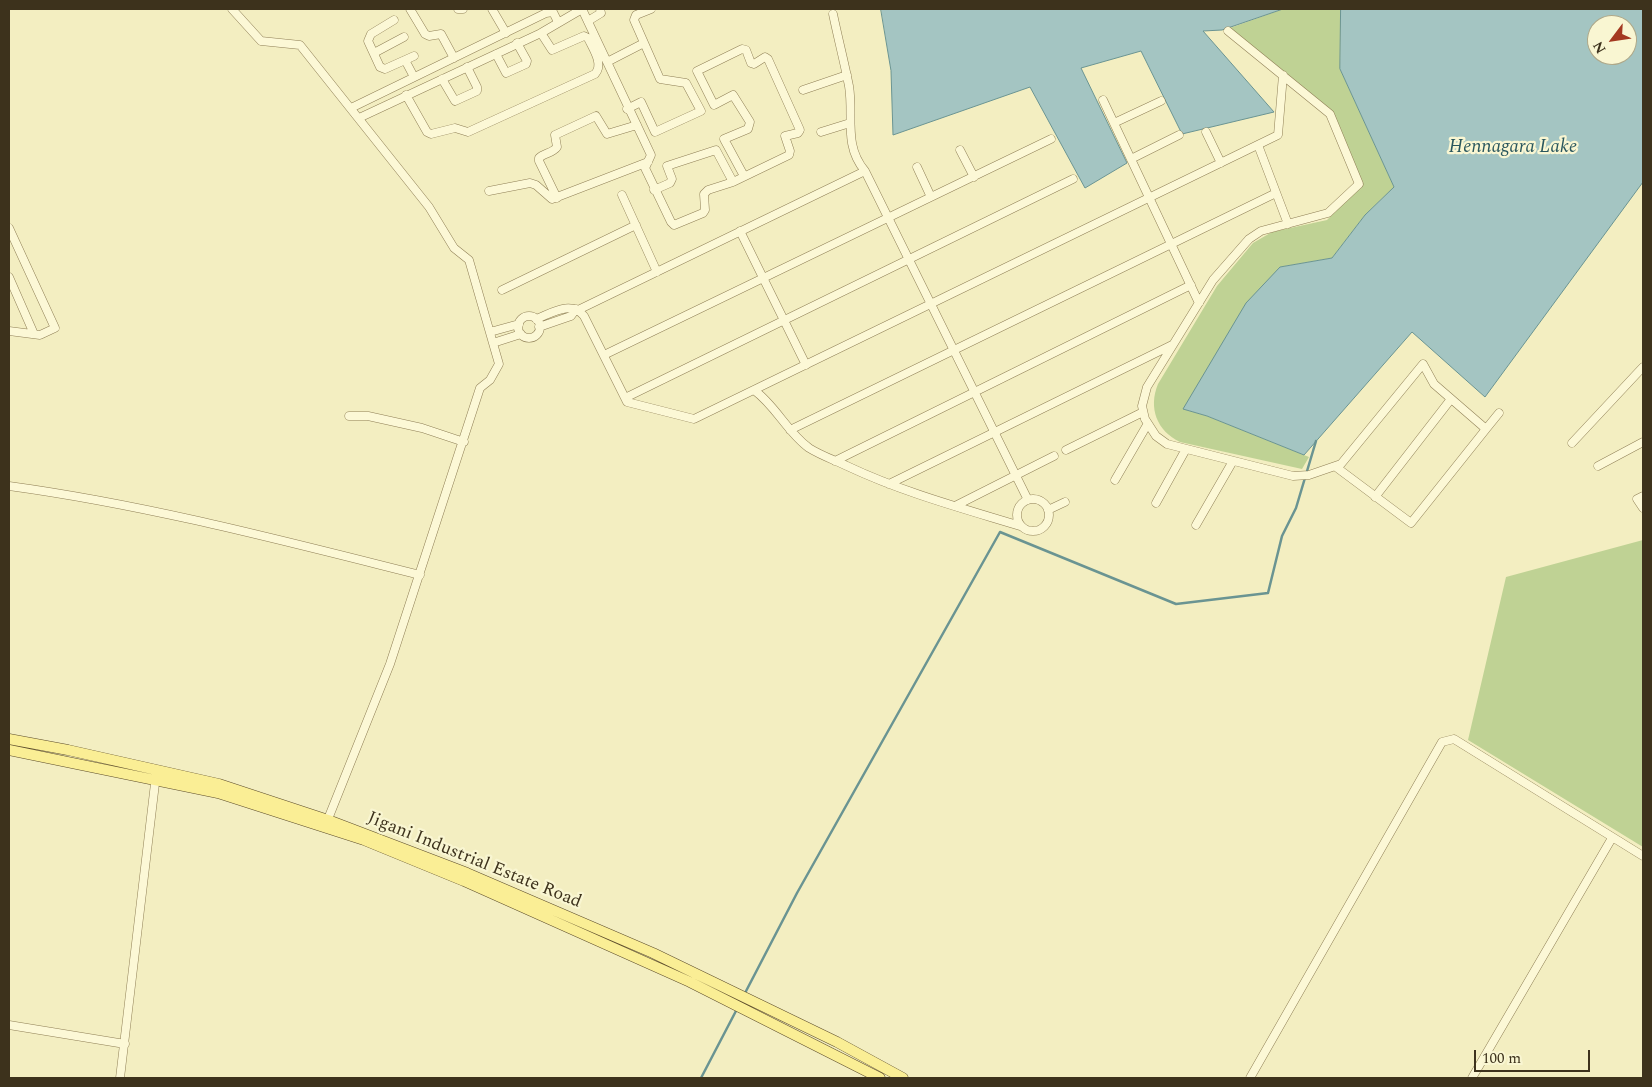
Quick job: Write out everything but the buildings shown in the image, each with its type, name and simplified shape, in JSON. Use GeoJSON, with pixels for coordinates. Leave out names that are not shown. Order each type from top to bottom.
{"type":"FeatureCollection","features":[{"type":"Feature","properties":{"kind":"main road","name":"Jigani Industrial Estate Road"},"geometry":{"type":"LineString","coordinates":[[9,739],[219,784],[327,824],[837,1042],[903,1078]]}},
{"type":"Feature","properties":{"kind":"main road","name":"Jigani Industrial Estate Road"},"geometry":{"type":"LineString","coordinates":[[9,750],[218,793],[327,824]]}},
{"type":"Feature","properties":{"kind":"main road","name":"Jigani Industrial Estate Road"},"geometry":{"type":"LineString","coordinates":[[741,1002],[880,1078]]}},
{"type":"Feature","properties":{"kind":"street"},"geometry":{"type":"LineString","coordinates":[[232,9],[261,40],[300,45],[429,206],[454,248],[469,260],[499,364],[490,380],[480,388],[464,442],[390,664],[327,824]]}},
{"type":"Feature","properties":{"kind":"street"},"geometry":{"type":"LineString","coordinates":[[410,9],[425,34],[429,36],[441,34],[454,58]]}},
{"type":"Feature","properties":{"kind":"street"},"geometry":{"type":"LineString","coordinates":[[458,9],[463,9]]}},
{"type":"Feature","properties":{"kind":"street"},"geometry":{"type":"LineString","coordinates":[[492,9],[506,33]]}},
{"type":"Feature","properties":{"kind":"street"},"geometry":{"type":"LineString","coordinates":[[359,118],[541,33],[582,9],[627,109],[651,155],[645,168],[654,190],[674,225],[706,210],[704,194],[708,190],[733,182],[789,155],[790,152],[785,136],[798,133],[800,130],[768,59],[765,57],[754,64],[751,63],[746,50],[742,49],[697,71],[714,105]]}},
{"type":"Feature","properties":{"kind":"street"},"geometry":{"type":"LineString","coordinates":[[588,21],[599,16],[602,13],[600,9]]}},
{"type":"Feature","properties":{"kind":"street"},"geometry":{"type":"LineString","coordinates":[[651,9],[634,17],[660,79],[686,83],[701,111]]}},
{"type":"Feature","properties":{"kind":"street"},"geometry":{"type":"LineString","coordinates":[[351,108],[506,33],[549,10],[556,14],[558,22]]}},
{"type":"Feature","properties":{"kind":"street"},"geometry":{"type":"LineString","coordinates":[[833,14],[849,88],[852,148],[865,170],[1028,500]]}},
{"type":"Feature","properties":{"kind":"street"},"geometry":{"type":"LineString","coordinates":[[394,20],[371,34],[368,41],[382,68],[414,56]]}},
{"type":"Feature","properties":{"kind":"street"},"geometry":{"type":"LineString","coordinates":[[1228,31],[1330,114],[1359,184],[1328,213],[1253,236],[1213,280],[1147,387],[1143,400],[1143,412],[1147,425],[1161,440],[1186,449],[1293,476],[1318,474],[1341,464],[1423,364],[1434,384],[1486,429]]}},
{"type":"Feature","properties":{"kind":"street"},"geometry":{"type":"LineString","coordinates":[[394,87],[403,96],[427,132],[432,134],[454,128],[468,132],[595,74],[599,70],[600,64],[588,38],[584,36],[552,50],[541,33]]}},
{"type":"Feature","properties":{"kind":"street"},"geometry":{"type":"LineString","coordinates":[[374,53],[404,37]]}},
{"type":"Feature","properties":{"kind":"street"},"geometry":{"type":"LineString","coordinates":[[496,54],[506,73],[526,64],[527,61],[517,43]]}},
{"type":"Feature","properties":{"kind":"street"},"geometry":{"type":"LineString","coordinates":[[607,62],[644,43]]}},
{"type":"Feature","properties":{"kind":"street"},"geometry":{"type":"LineString","coordinates":[[470,50],[477,62]]}},
{"type":"Feature","properties":{"kind":"street"},"geometry":{"type":"LineString","coordinates":[[405,60],[414,77]]}},
{"type":"Feature","properties":{"kind":"street"},"geometry":{"type":"LineString","coordinates":[[442,79],[455,101],[477,91],[477,87],[467,67]]}},
{"type":"Feature","properties":{"kind":"street"},"geometry":{"type":"LineString","coordinates":[[803,90],[846,75]]}},
{"type":"Feature","properties":{"kind":"street"},"geometry":{"type":"LineString","coordinates":[[490,332],[519,324],[527,316],[536,319],[568,307],[577,310],[584,316],[627,402],[694,419],[1278,135],[1283,75]]}},
{"type":"Feature","properties":{"kind":"street"},"geometry":{"type":"LineString","coordinates":[[627,109],[641,102],[656,132],[733,95],[750,122],[748,129],[724,139],[744,176]]}},
{"type":"Feature","properties":{"kind":"street"},"geometry":{"type":"LineString","coordinates":[[1103,100],[1199,303]]}},
{"type":"Feature","properties":{"kind":"street"},"geometry":{"type":"LineString","coordinates":[[1114,123],[1161,101]]}},
{"type":"Feature","properties":{"kind":"street"},"geometry":{"type":"LineString","coordinates":[[557,198],[539,161],[543,154],[555,151],[557,147],[555,135],[596,116],[607,134],[636,125]]}},
{"type":"Feature","properties":{"kind":"street"},"geometry":{"type":"LineString","coordinates":[[821,132],[850,123]]}},
{"type":"Feature","properties":{"kind":"street"},"geometry":{"type":"LineString","coordinates":[[1206,132],[1221,163]]}},
{"type":"Feature","properties":{"kind":"street"},"geometry":{"type":"LineString","coordinates":[[1131,159],[1179,135]]}},
{"type":"Feature","properties":{"kind":"street"},"geometry":{"type":"LineString","coordinates":[[604,355],[1051,139]]}},
{"type":"Feature","properties":{"kind":"street"},"geometry":{"type":"LineString","coordinates":[[1258,145],[1288,224]]}},
{"type":"Feature","properties":{"kind":"street"},"geometry":{"type":"LineString","coordinates":[[654,190],[670,183],[672,180],[667,166],[716,150],[733,182]]}},
{"type":"Feature","properties":{"kind":"street"},"geometry":{"type":"LineString","coordinates":[[960,150],[974,177]]}},
{"type":"Feature","properties":{"kind":"street"},"geometry":{"type":"LineString","coordinates":[[489,191],[530,183],[536,185],[546,196],[552,199],[648,162]]}},
{"type":"Feature","properties":{"kind":"street"},"geometry":{"type":"LineString","coordinates":[[918,168],[931,197]]}},
{"type":"Feature","properties":{"kind":"street"},"geometry":{"type":"LineString","coordinates":[[493,343],[521,334],[527,337],[533,336],[539,327],[570,316],[577,310],[865,170]]}},
{"type":"Feature","properties":{"kind":"street"},"geometry":{"type":"LineString","coordinates":[[625,398],[1073,179]]}},
{"type":"Feature","properties":{"kind":"street"},"geometry":{"type":"LineString","coordinates":[[790,430],[1276,193]]}},
{"type":"Feature","properties":{"kind":"street"},"geometry":{"type":"LineString","coordinates":[[622,195],[657,272]]}},
{"type":"Feature","properties":{"kind":"street"},"geometry":{"type":"LineString","coordinates":[[502,290],[636,225]]}},
{"type":"Feature","properties":{"kind":"street"},"geometry":{"type":"LineString","coordinates":[[9,228],[55,328],[37,334],[10,329]]}},
{"type":"Feature","properties":{"kind":"street"},"geometry":{"type":"LineString","coordinates":[[740,231],[806,365]]}},
{"type":"Feature","properties":{"kind":"street"},"geometry":{"type":"LineString","coordinates":[[9,277],[37,334]]}},
{"type":"Feature","properties":{"kind":"street"},"geometry":{"type":"LineString","coordinates":[[835,461],[1191,285]]}},
{"type":"Feature","properties":{"kind":"street"},"geometry":{"type":"LineString","coordinates":[[536,319],[539,327]]}},
{"type":"Feature","properties":{"kind":"street"},"geometry":{"type":"LineString","coordinates":[[519,324],[521,334]]}},
{"type":"Feature","properties":{"kind":"street"},"geometry":{"type":"LineString","coordinates":[[889,484],[1173,345]]}},
{"type":"Feature","properties":{"kind":"street"},"geometry":{"type":"LineString","coordinates":[[1572,443],[1643,367]]}},
{"type":"Feature","properties":{"kind":"street"},"geometry":{"type":"LineString","coordinates":[[754,390],[771,404],[790,430],[808,447],[835,461],[889,484],[1020,526],[1030,532],[1042,529],[1048,522],[1048,510],[1042,502],[1028,500],[1022,503],[1017,510],[1020,526]]}},
{"type":"Feature","properties":{"kind":"street"},"geometry":{"type":"LineString","coordinates":[[1376,497],[1451,399]]}},
{"type":"Feature","properties":{"kind":"street"},"geometry":{"type":"LineString","coordinates":[[1066,450],[1143,412]]}},
{"type":"Feature","properties":{"kind":"street"},"geometry":{"type":"LineString","coordinates":[[1336,467],[1411,524],[1499,413]]}},
{"type":"Feature","properties":{"kind":"street"},"geometry":{"type":"LineString","coordinates":[[349,416],[368,416],[422,428],[464,442]]}},
{"type":"Feature","properties":{"kind":"street"},"geometry":{"type":"LineString","coordinates":[[1115,480],[1147,425]]}},
{"type":"Feature","properties":{"kind":"street"},"geometry":{"type":"LineString","coordinates":[[1598,466],[1643,442]]}},
{"type":"Feature","properties":{"kind":"street"},"geometry":{"type":"LineString","coordinates":[[1156,503],[1186,449]]}},
{"type":"Feature","properties":{"kind":"street"},"geometry":{"type":"LineString","coordinates":[[955,506],[1054,456]]}},
{"type":"Feature","properties":{"kind":"street"},"geometry":{"type":"LineString","coordinates":[[1196,525],[1233,461]]}},
{"type":"Feature","properties":{"kind":"street"},"geometry":{"type":"LineString","coordinates":[[9,486],[68,494],[231,528],[420,575]]}},
{"type":"Feature","properties":{"kind":"street"},"geometry":{"type":"LineString","coordinates":[[1643,496],[1637,499],[1643,508]]}},
{"type":"Feature","properties":{"kind":"street"},"geometry":{"type":"LineString","coordinates":[[1048,510],[1065,502]]}},
{"type":"Feature","properties":{"kind":"street"},"geometry":{"type":"LineString","coordinates":[[1250,1078],[1442,742],[1454,739],[1643,856]]}},
{"type":"Feature","properties":{"kind":"street"},"geometry":{"type":"LineString","coordinates":[[120,1078],[156,769]]}},
{"type":"Feature","properties":{"kind":"street"},"geometry":{"type":"LineString","coordinates":[[1472,1078],[1612,838]]}},
{"type":"Feature","properties":{"kind":"street"},"geometry":{"type":"LineString","coordinates":[[9,1024],[125,1044]]}},
{"type":"Feature","properties":{"kind":"green space"},"geometry":{"type":"Polygon","coordinates":[[[1283,9],[1341,9],[1340,69],[1394,187],[1365,215],[1332,258],[1280,267],[1184,409],[1207,416],[1309,457],[1302,469],[1180,442],[1165,432],[1160,425],[1154,402],[1158,384],[1217,286],[1253,243],[1272,232],[1327,220],[1363,184],[1333,114],[1230,28],[1283,9]]]}},
{"type":"Feature","properties":{"kind":"green space"},"geometry":{"type":"Polygon","coordinates":[[[1643,540],[1643,847],[1468,740],[1506,577],[1643,540]]]}},
{"type":"Feature","properties":{"kind":"water"},"geometry":{"type":"Polygon","coordinates":[[[881,9],[1283,9],[1222,30],[1203,31],[1274,112],[1182,134],[1141,51],[1081,68],[1127,163],[1085,188],[1030,87],[893,135],[891,71],[881,9]]]}},
{"type":"Feature","properties":{"kind":"water","name":"Hennagara Lake"},"geometry":{"type":"Polygon","coordinates":[[[1341,9],[1643,9],[1643,182],[1485,397],[1412,332],[1304,455],[1207,416],[1183,409],[1246,303],[1280,267],[1332,258],[1365,215],[1394,187],[1340,69],[1341,9]]]}},
{"type":"Feature","properties":{"kind":"waterway"},"geometry":{"type":"LineString","coordinates":[[744,995],[797,893],[1000,532],[1176,604],[1268,593],[1282,536],[1296,508],[1316,441]]}},
{"type":"Feature","properties":{"kind":"waterway"},"geometry":{"type":"LineString","coordinates":[[701,1078],[737,1009]]}}]}
